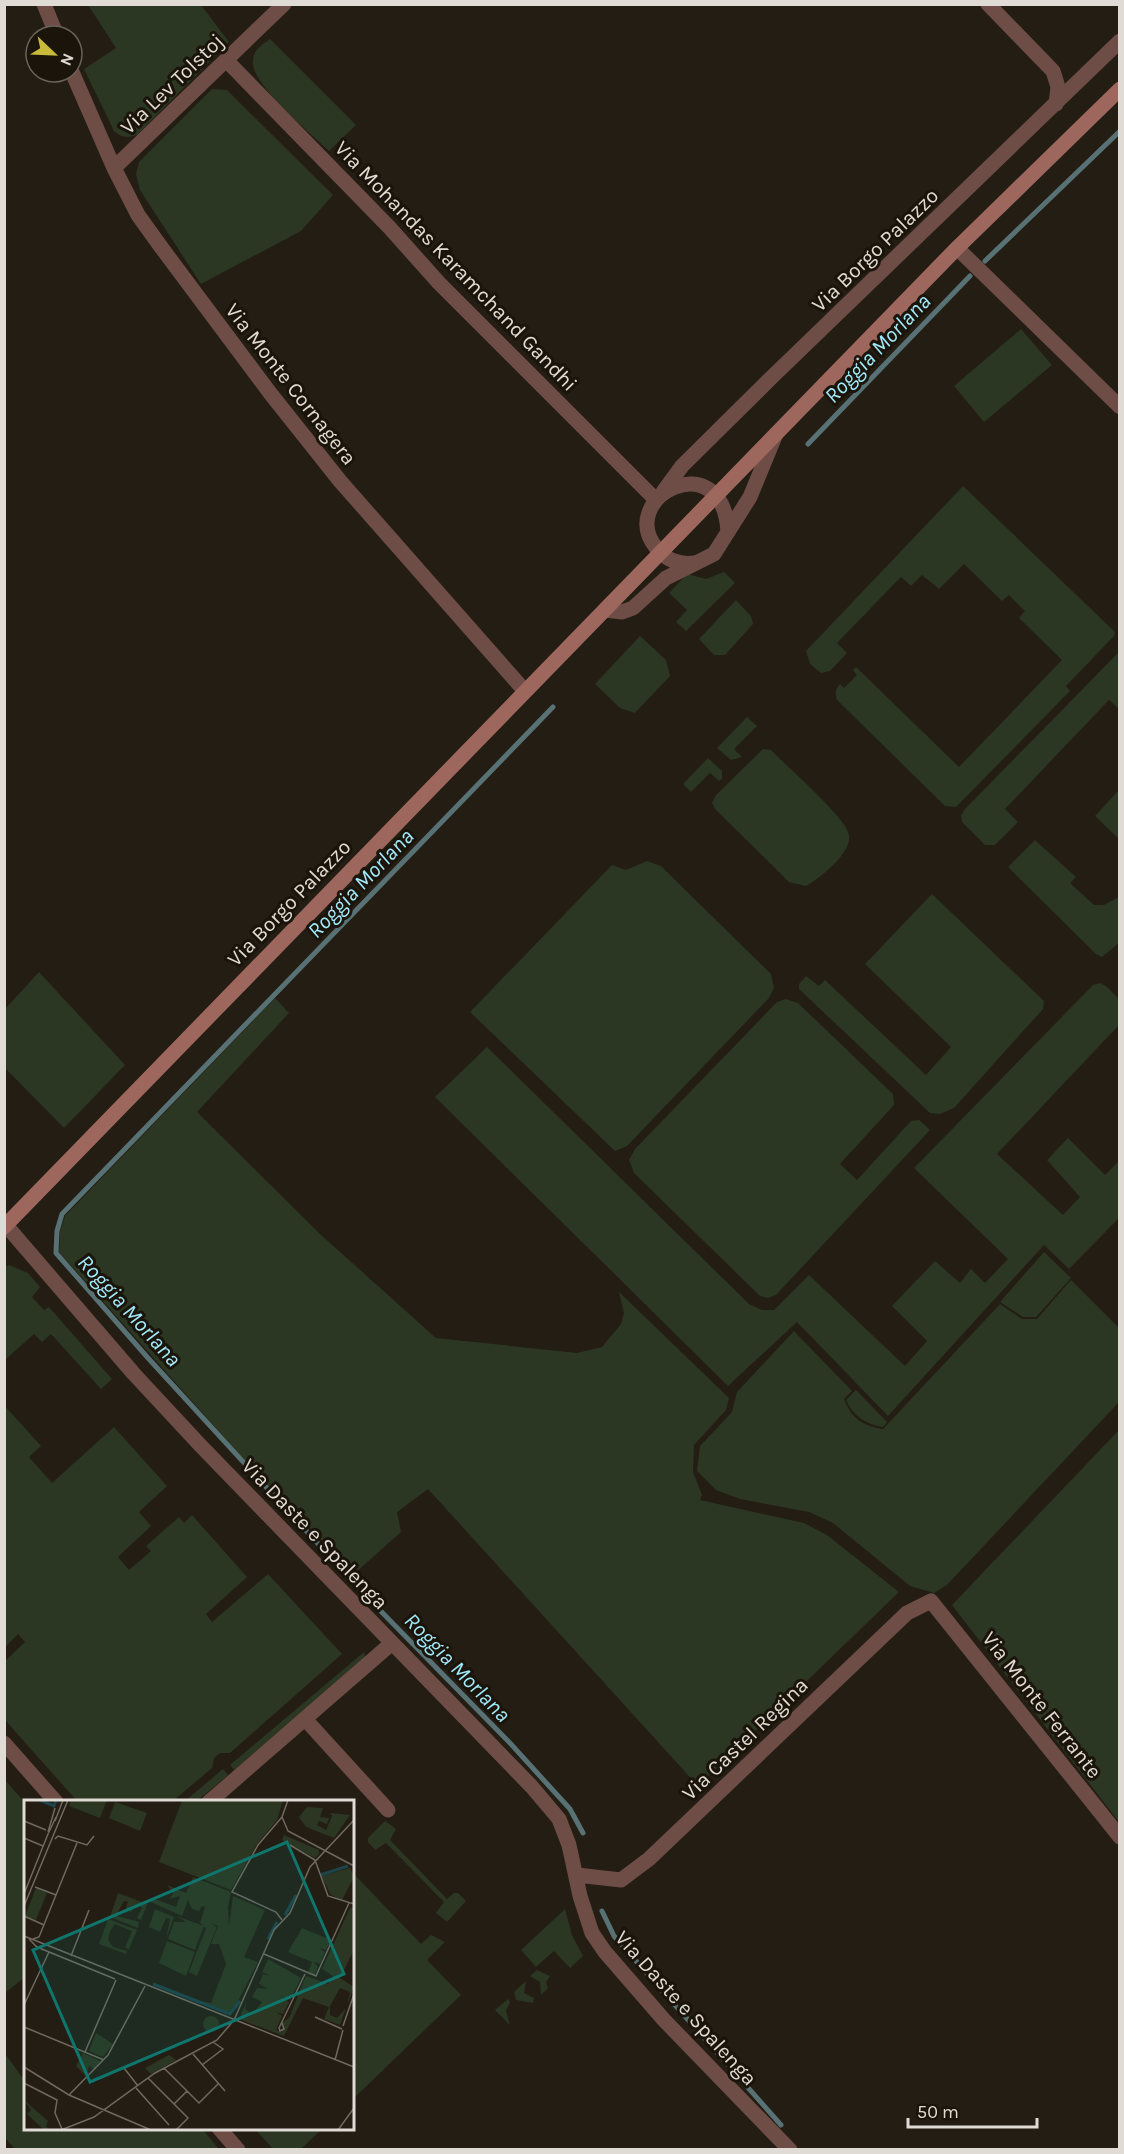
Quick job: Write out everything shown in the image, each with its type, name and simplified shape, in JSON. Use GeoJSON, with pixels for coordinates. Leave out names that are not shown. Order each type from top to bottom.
{"type":"FeatureCollection","features":[{"type":"Feature","properties":{"kind":"main road","name":"Via Borgo Palazzo"},"geometry":{"type":"LineString","coordinates":[[5,1225],[957,248],[1119,88]]}},
{"type":"Feature","properties":{"kind":"street"},"geometry":{"type":"LineString","coordinates":[[44,4],[52,24]]}},
{"type":"Feature","properties":{"kind":"street","name":"Via Lev Tolstoj"},"geometry":{"type":"LineString","coordinates":[[114,168],[284,4]]}},
{"type":"Feature","properties":{"kind":"street"},"geometry":{"type":"LineString","coordinates":[[988,4],[1053,71],[1058,87],[1056,104]]}},
{"type":"Feature","properties":{"kind":"street","name":"Via Borgo Palazzo"},"geometry":{"type":"LineString","coordinates":[[660,553],[654,545],[648,527],[651,508],[682,466],[1119,41]]}},
{"type":"Feature","properties":{"kind":"street","name":"Via Mohandas Karamchand Gandhi"},"geometry":{"type":"LineString","coordinates":[[227,61],[388,226],[439,283],[659,496]]}},
{"type":"Feature","properties":{"kind":"street","name":"Via Monte Cornagera"},"geometry":{"type":"LineString","coordinates":[[77,84],[114,168],[138,215],[270,393],[340,481],[524,690]]}},
{"type":"Feature","properties":{"kind":"street"},"geometry":{"type":"LineString","coordinates":[[957,248],[1119,406]]}},
{"type":"Feature","properties":{"kind":"street","name":"Via Borgo Palazzo"},"geometry":{"type":"LineString","coordinates":[[605,610],[622,612],[633,608],[666,578],[700,562],[720,548],[750,497],[776,434]]}},
{"type":"Feature","properties":{"kind":"street"},"geometry":{"type":"LineString","coordinates":[[659,496],[687,483],[700,485],[717,495],[727,512],[728,532]]}},
{"type":"Feature","properties":{"kind":"street"},"geometry":{"type":"LineString","coordinates":[[660,553],[672,561],[686,564],[700,562]]}},
{"type":"Feature","properties":{"kind":"street","name":"Via Daste e Spalenga"},"geometry":{"type":"LineString","coordinates":[[5,1225],[134,1374],[532,1787],[559,1818],[569,1845],[580,1896],[592,1933],[605,1952],[790,2150]]}},
{"type":"Feature","properties":{"kind":"street","name":"Via Monte Ferrante"},"geometry":{"type":"LineString","coordinates":[[931,1601],[1119,1837]]}},
{"type":"Feature","properties":{"kind":"street","name":"Via Castel Regina"},"geometry":{"type":"LineString","coordinates":[[577,1875],[621,1880],[650,1859],[907,1613],[931,1601]]}},
{"type":"Feature","properties":{"kind":"street"},"geometry":{"type":"LineString","coordinates":[[211,1800],[392,1644]]}},
{"type":"Feature","properties":{"kind":"street"},"geometry":{"type":"LineString","coordinates":[[304,1719],[388,1810]]}},
{"type":"Feature","properties":{"kind":"street"},"geometry":{"type":"LineString","coordinates":[[4,1743],[54,1800]]}},
{"type":"Feature","properties":{"kind":"street"},"geometry":{"type":"LineString","coordinates":[[221,2130],[238,2150]]}},
{"type":"Feature","properties":{"kind":"street"},"geometry":{"type":"LineString","coordinates":[[771,2132],[772,2150]]}},
{"type":"Feature","properties":{"kind":"green space"},"geometry":{"type":"Polygon","coordinates":[[[88,5],[201,5],[229,42],[137,135],[127,137],[114,131],[84,69],[116,48],[88,5]]]}},
{"type":"Feature","properties":{"kind":"green space"},"geometry":{"type":"Polygon","coordinates":[[[270,39],[356,125],[329,151],[283,108],[254,70],[255,53],[270,39]]]}},
{"type":"Feature","properties":{"kind":"green space"},"geometry":{"type":"Polygon","coordinates":[[[212,89],[227,90],[333,195],[301,231],[201,284],[140,190],[136,174],[139,162],[212,89]]]}},
{"type":"Feature","properties":{"kind":"green space"},"geometry":{"type":"Polygon","coordinates":[[[1021,329],[1052,365],[984,422],[954,386],[1021,329]]]}},
{"type":"Feature","properties":{"kind":"green space"},"geometry":{"type":"Polygon","coordinates":[[[963,486],[1115,632],[1114,636],[1066,686],[1070,691],[956,807],[945,806],[837,700],[836,690],[840,684],[844,688],[857,675],[853,670],[856,667],[959,767],[1062,660],[1019,618],[1025,611],[1009,595],[1002,601],[964,564],[939,589],[922,575],[911,586],[901,577],[837,643],[847,653],[830,671],[821,673],[810,664],[806,651],[963,486]]]}},
{"type":"Feature","properties":{"kind":"green space"},"geometry":{"type":"Polygon","coordinates":[[[724,572],[735,583],[686,631],[676,622],[687,610],[669,593],[687,574],[706,579],[724,572]]]}},
{"type":"Feature","properties":{"kind":"green space"},"geometry":{"type":"Polygon","coordinates":[[[736,600],[751,616],[753,624],[725,655],[714,655],[699,639],[736,600]]]}},
{"type":"Feature","properties":{"kind":"green space"},"geometry":{"type":"Polygon","coordinates":[[[640,636],[666,660],[670,676],[635,713],[620,708],[595,684],[640,636]]]}},
{"type":"Feature","properties":{"kind":"green space"},"geometry":{"type":"Polygon","coordinates":[[[1119,652],[1119,709],[1109,700],[1005,809],[1018,822],[995,845],[985,845],[962,822],[961,816],[965,809],[1119,652]]]}},
{"type":"Feature","properties":{"kind":"green space"},"geometry":{"type":"Polygon","coordinates":[[[747,717],[757,726],[734,749],[742,757],[731,760],[717,748],[747,717]]]}},
{"type":"Feature","properties":{"kind":"green space"},"geometry":{"type":"Polygon","coordinates":[[[763,749],[771,750],[838,816],[849,835],[849,842],[840,857],[827,871],[806,886],[789,882],[715,809],[712,803],[716,795],[763,749]]]}},
{"type":"Feature","properties":{"kind":"green space"},"geometry":{"type":"Polygon","coordinates":[[[708,758],[722,771],[722,779],[719,781],[710,773],[691,792],[683,784],[708,758]]]}},
{"type":"Feature","properties":{"kind":"green space"},"geometry":{"type":"Polygon","coordinates":[[[1119,790],[1119,839],[1095,816],[1119,790]]]}},
{"type":"Feature","properties":{"kind":"green space"},"geometry":{"type":"Polygon","coordinates":[[[1035,840],[1076,877],[1070,883],[1094,905],[1104,905],[1119,897],[1119,943],[1102,957],[1096,954],[1008,867],[1035,840]]]}},
{"type":"Feature","properties":{"kind":"green space"},"geometry":{"type":"Polygon","coordinates":[[[647,861],[661,866],[771,974],[774,988],[769,998],[627,1146],[615,1151],[470,1012],[612,865],[626,870],[647,861]]]}},
{"type":"Feature","properties":{"kind":"green space"},"geometry":{"type":"Polygon","coordinates":[[[932,894],[1044,1001],[1043,1009],[954,1108],[940,1114],[930,1113],[799,989],[799,984],[806,976],[819,986],[825,980],[926,1075],[951,1047],[865,964],[932,894]]]}},
{"type":"Feature","properties":{"kind":"green space"},"geometry":{"type":"Polygon","coordinates":[[[39,972],[125,1065],[64,1128],[5,1068],[5,1009],[39,972]]]}},
{"type":"Feature","properties":{"kind":"green space"},"geometry":{"type":"Polygon","coordinates":[[[1100,983],[1119,999],[1119,1025],[997,1154],[1063,1215],[1080,1197],[1047,1160],[1068,1138],[1105,1175],[1119,1161],[1119,1218],[1069,1269],[1044,1245],[888,1416],[797,1322],[728,1386],[435,1097],[487,1047],[749,1304],[762,1310],[774,1310],[809,1275],[905,1366],[927,1341],[892,1306],[935,1261],[960,1283],[971,1269],[985,1283],[1008,1259],[914,1168],[1093,985],[1100,983]]]}},
{"type":"Feature","properties":{"kind":"green space"},"geometry":{"type":"Polygon","coordinates":[[[275,998],[289,1013],[197,1112],[320,1234],[436,1338],[577,1353],[602,1347],[621,1324],[624,1313],[619,1292],[729,1398],[726,1410],[694,1445],[693,1472],[702,1495],[700,1500],[804,1523],[827,1535],[899,1592],[698,1786],[428,1489],[397,1512],[401,1532],[354,1574],[248,1464],[59,1252],[60,1231],[65,1216],[275,998]]]}},
{"type":"Feature","properties":{"kind":"green space"},"geometry":{"type":"Polygon","coordinates":[[[786,999],[798,1003],[893,1094],[894,1105],[840,1164],[857,1180],[911,1121],[919,1120],[930,1130],[776,1295],[768,1298],[760,1296],[634,1173],[629,1160],[635,1149],[777,1002],[786,999]]]}},
{"type":"Feature","properties":{"kind":"green space"},"geometry":{"type":"Polygon","coordinates":[[[1044,1252],[1071,1278],[1036,1317],[1023,1317],[1000,1302],[1044,1252]]]}},
{"type":"Feature","properties":{"kind":"green space"},"geometry":{"type":"Polygon","coordinates":[[[9,1265],[28,1273],[40,1287],[32,1297],[44,1310],[49,1307],[112,1379],[101,1389],[51,1334],[42,1342],[34,1334],[5,1360],[5,1267],[9,1265]]]}},
{"type":"Feature","properties":{"kind":"green space"},"geometry":{"type":"Polygon","coordinates":[[[1071,1280],[1119,1328],[1119,1402],[947,1585],[934,1593],[910,1586],[833,1523],[809,1512],[740,1499],[716,1490],[697,1471],[700,1446],[732,1412],[737,1392],[794,1331],[852,1391],[844,1399],[854,1416],[869,1426],[883,1429],[1000,1304],[1022,1319],[1037,1319],[1071,1280]]]}},
{"type":"Feature","properties":{"kind":"green space"},"geometry":{"type":"Polygon","coordinates":[[[856,1390],[887,1422],[883,1427],[865,1421],[852,1411],[846,1400],[856,1390]]]}},
{"type":"Feature","properties":{"kind":"green space"},"geometry":{"type":"Polygon","coordinates":[[[4,1405],[41,1446],[29,1457],[52,1483],[114,1427],[167,1486],[139,1512],[151,1526],[118,1557],[129,1570],[151,1551],[146,1546],[179,1517],[184,1523],[192,1515],[247,1577],[206,1614],[212,1622],[268,1574],[342,1654],[230,1753],[220,1753],[214,1758],[212,1768],[174,1800],[76,1800],[5,1720],[5,1661],[25,1642],[18,1634],[5,1647],[4,1405]]]}},
{"type":"Feature","properties":{"kind":"green space"},"geometry":{"type":"Polygon","coordinates":[[[1119,1430],[1119,1822],[952,1605],[1119,1430]]]}},
{"type":"Feature","properties":{"kind":"green space"},"geometry":{"type":"Polygon","coordinates":[[[364,1652],[362,1662],[234,1770],[230,1765],[364,1652]]]}},
{"type":"Feature","properties":{"kind":"green space"},"geometry":{"type":"Polygon","coordinates":[[[223,1769],[228,1775],[198,1800],[186,1800],[223,1769]]]}},
{"type":"Feature","properties":{"kind":"green space"},"geometry":{"type":"Polygon","coordinates":[[[5,1780],[24,1802],[24,1978],[5,1993],[5,1780]]]}},
{"type":"Feature","properties":{"kind":"green space"},"geometry":{"type":"Polygon","coordinates":[[[385,1821],[396,1829],[390,1840],[447,1899],[454,1893],[458,1893],[466,1901],[447,1922],[436,1913],[444,1902],[386,1843],[375,1850],[368,1842],[368,1838],[385,1821]]]}},
{"type":"Feature","properties":{"kind":"green space"},"geometry":{"type":"Polygon","coordinates":[[[354,1874],[421,1944],[431,1935],[445,1942],[427,1960],[461,1995],[354,2098],[354,1874]]]}},
{"type":"Feature","properties":{"kind":"green space"},"geometry":{"type":"Polygon","coordinates":[[[565,1909],[572,1935],[583,1956],[570,1968],[554,1951],[536,1967],[521,1950],[565,1909]]]}},
{"type":"Feature","properties":{"kind":"green space"},"geometry":{"type":"Polygon","coordinates":[[[537,1970],[550,1976],[546,1982],[548,1988],[541,1995],[540,1982],[530,1976],[537,1970]]]}},
{"type":"Feature","properties":{"kind":"green space"},"geometry":{"type":"Polygon","coordinates":[[[526,1981],[524,1993],[534,1998],[533,2003],[516,2000],[514,1992],[526,1981]]]}},
{"type":"Feature","properties":{"kind":"green space"},"geometry":{"type":"Polygon","coordinates":[[[508,1999],[510,2002],[506,2011],[510,2025],[495,2010],[508,1999]]]}},
{"type":"Feature","properties":{"kind":"green space"},"geometry":{"type":"Polygon","coordinates":[[[4,2052],[22,2077],[24,2075],[24,2130],[203,2130],[219,2149],[15,2149],[5,2138],[4,2052]]]}},
{"type":"Feature","properties":{"kind":"green space"},"geometry":{"type":"Polygon","coordinates":[[[256,2130],[321,2130],[300,2150],[273,2149],[256,2130]]]}},
{"type":"Feature","properties":{"kind":"waterway","name":"Roggia Morlana"},"geometry":{"type":"LineString","coordinates":[[985,261],[1120,131]]}},
{"type":"Feature","properties":{"kind":"waterway","name":"Roggia Morlana"},"geometry":{"type":"LineString","coordinates":[[808,444],[970,276]]}},
{"type":"Feature","properties":{"kind":"waterway","name":"Roggia Morlana"},"geometry":{"type":"LineString","coordinates":[[553,707],[62,1214],[57,1231],[56,1253],[148,1358],[366,1596],[509,1742],[570,1809],[583,1833]]}},
{"type":"Feature","properties":{"kind":"waterway","name":"Roggia Morlana"},"geometry":{"type":"LineString","coordinates":[[602,1911],[614,1936],[781,2125]]}}]}
